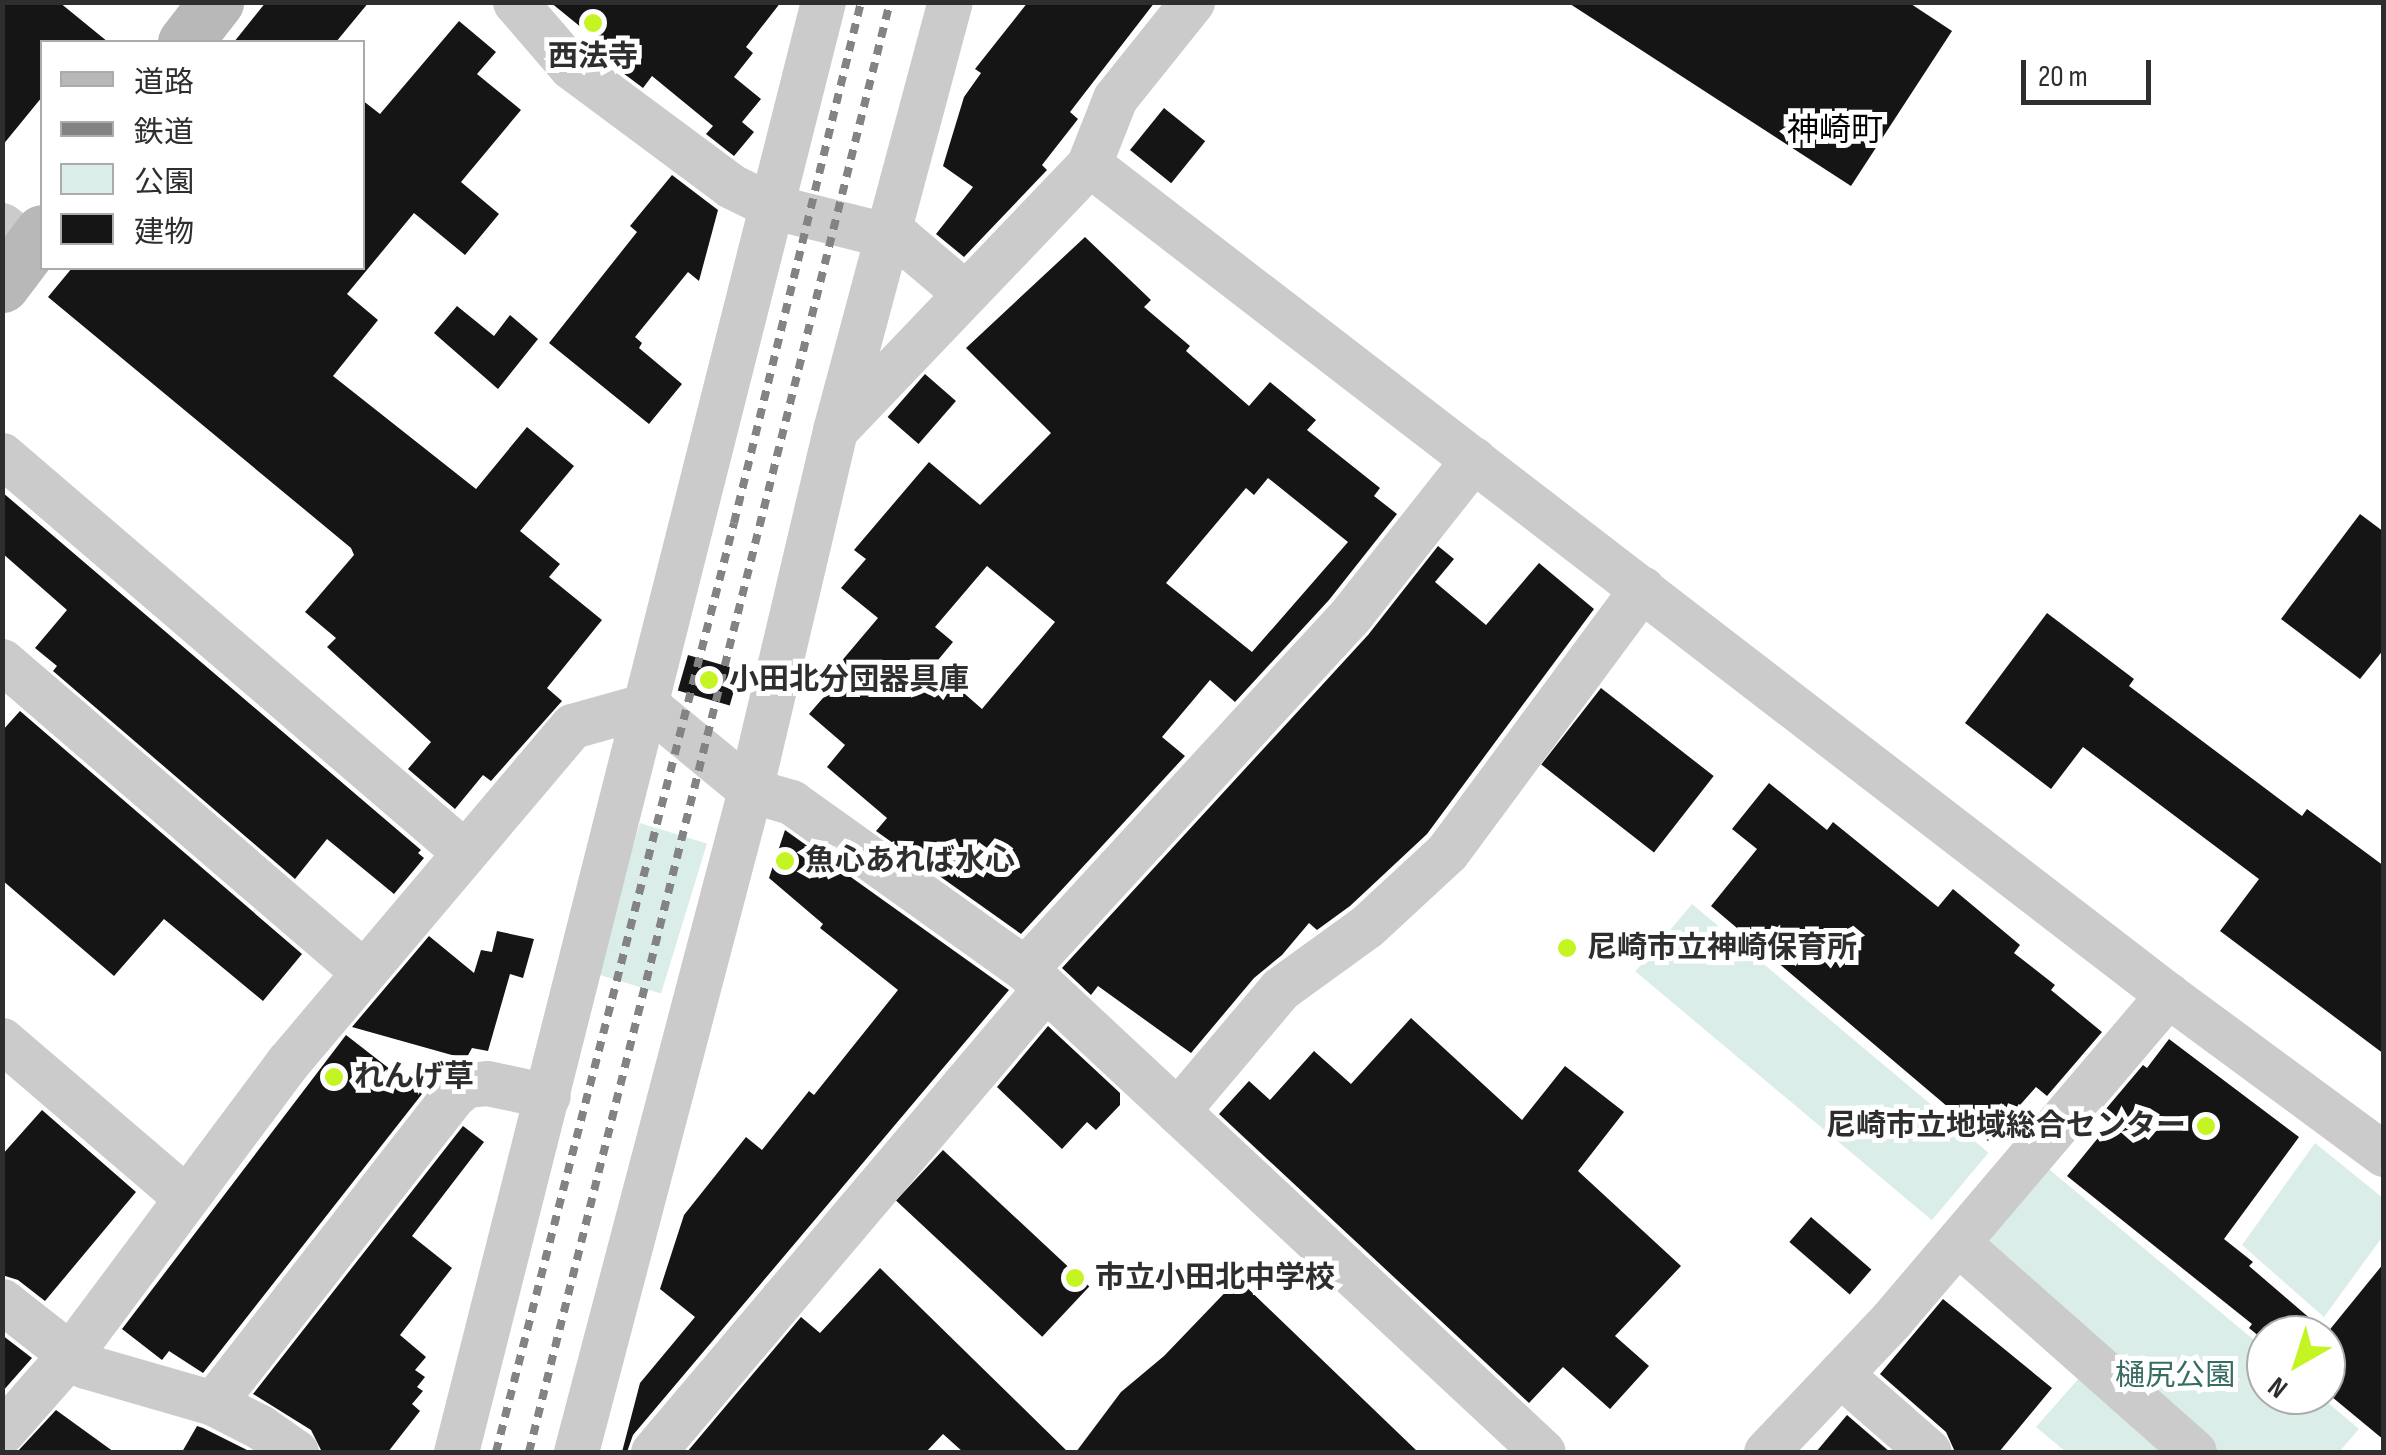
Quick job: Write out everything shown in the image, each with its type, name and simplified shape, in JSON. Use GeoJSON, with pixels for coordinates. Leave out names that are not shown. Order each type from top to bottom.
{"type":"FeatureCollection","features":[{"type":"Feature","properties":{"kind":"street"},"geometry":{"type":"LineString","coordinates":[[187,40],[216,2]]}},
{"type":"Feature","properties":{"kind":"street"},"geometry":{"type":"LineString","coordinates":[[515,2],[572,67],[731,186],[774,207],[887,239],[901,239],[966,293]]}},
{"type":"Feature","properties":{"kind":"street"},"geometry":{"type":"LineString","coordinates":[[456,1452],[823,2]]}},
{"type":"Feature","properties":{"kind":"street"},"geometry":{"type":"LineString","coordinates":[[576,1452],[750,790],[836,430],[950,2]]}},
{"type":"Feature","properties":{"kind":"street"},"geometry":{"type":"LineString","coordinates":[[836,430],[1090,164],[1115,98],[1192,2]]}},
{"type":"Feature","properties":{"kind":"street"},"geometry":{"type":"LineString","coordinates":[[1090,164],[2168,996],[2384,1154]]}},
{"type":"Feature","properties":{"kind":"street"},"geometry":{"type":"LineString","coordinates":[[2,455],[462,850]]}},
{"type":"Feature","properties":{"kind":"street"},"geometry":{"type":"LineString","coordinates":[[653,1452],[1035,979],[1349,617],[1474,459]]}},
{"type":"Feature","properties":{"kind":"street"},"geometry":{"type":"LineString","coordinates":[[1177,1111],[1280,989],[1367,926],[1447,852],[1642,588]]}},
{"type":"Feature","properties":{"kind":"street"},"geometry":{"type":"LineString","coordinates":[[2,662],[362,971]]}},
{"type":"Feature","properties":{"kind":"street"},"geometry":{"type":"LineString","coordinates":[[647,705],[750,790],[791,802],[1035,979],[1542,1452]]}},
{"type":"Feature","properties":{"kind":"street"},"geometry":{"type":"LineString","coordinates":[[2,1432],[68,1356],[185,1197],[362,971],[572,726],[647,705]]}},
{"type":"Feature","properties":{"kind":"street"},"geometry":{"type":"LineString","coordinates":[[1774,1450],[1958,1243],[2168,996]]}},
{"type":"Feature","properties":{"kind":"street"},"geometry":{"type":"LineString","coordinates":[[2,1040],[185,1197]]}},
{"type":"Feature","properties":{"kind":"street"},"geometry":{"type":"LineString","coordinates":[[213,1403],[466,1085],[486,1083],[548,1096]]}},
{"type":"Feature","properties":{"kind":"street"},"geometry":{"type":"LineString","coordinates":[[1958,1243],[2194,1452]]}},
{"type":"Feature","properties":{"kind":"street"},"geometry":{"type":"LineString","coordinates":[[2,1301],[68,1356],[86,1366],[213,1403],[260,1427],[296,1452]]}},
{"type":"Feature","properties":{"kind":"street"},"geometry":{"type":"LineString","coordinates":[[1840,1374],[1929,1452]]}},
{"type":"Feature","properties":{"kind":"green space"},"geometry":{"type":"Polygon","coordinates":[[[640,823],[707,843],[661,994],[594,973],[640,823]]]}},
{"type":"Feature","properties":{"kind":"green space"},"geometry":{"type":"Polygon","coordinates":[[[1692,904],[1988,1153],[1932,1220],[1635,971],[1692,904]]]}},
{"type":"Feature","properties":{"kind":"green space"},"geometry":{"type":"Polygon","coordinates":[[[2315,1143],[2383,1198],[2383,1236],[2325,1315],[2242,1245],[2315,1143]]]}},
{"type":"Feature","properties":{"kind":"green space","name":"樋尻公園"},"geometry":{"type":"Polygon","coordinates":[[[2044,1165],[2246,1333],[2246,1415],[2343,1415],[2359,1429],[2339,1452],[2066,1452],[2036,1427],[2102,1352],[1976,1244],[2044,1165]]]}},
{"type":"Feature","properties":{"kind":"building"},"geometry":{"type":"Polygon","coordinates":[[[2,2],[59,2],[106,40],[40,40],[40,99],[2,146],[2,2]]]}},
{"type":"Feature","properties":{"kind":"building"},"geometry":{"type":"Polygon","coordinates":[[[266,2],[369,2],[338,40],[236,40],[266,2]]]}},
{"type":"Feature","properties":{"kind":"building"},"geometry":{"type":"Polygon","coordinates":[[[550,2],[781,2],[746,47],[753,53],[734,77],[761,99],[742,122],[754,132],[734,156],[706,134],[713,126],[652,76],[643,88],[603,58],[609,50],[550,2]]]}},
{"type":"Feature","properties":{"kind":"building"},"geometry":{"type":"Polygon","coordinates":[[[1028,2],[1155,2],[1070,112],[1078,119],[1042,165],[1047,170],[964,257],[936,234],[973,187],[943,166],[964,97],[981,73],[975,69],[1028,2]]]}},
{"type":"Feature","properties":{"kind":"building"},"geometry":{"type":"Polygon","coordinates":[[[1567,2],[1908,2],[1952,31],[1851,186],[1567,2]]]}},
{"type":"Feature","properties":{"kind":"building"},"geometry":{"type":"Polygon","coordinates":[[[459,21],[496,52],[477,74],[521,110],[461,182],[499,214],[465,255],[414,213],[347,294],[378,320],[333,376],[476,489],[527,427],[574,466],[520,531],[560,564],[549,577],[602,620],[547,688],[562,701],[491,781],[483,775],[455,809],[408,769],[431,742],[327,647],[336,638],[305,612],[354,555],[351,548],[48,297],[70,270],[365,270],[365,102],[380,114],[459,21]]]}},
{"type":"Feature","properties":{"kind":"building"},"geometry":{"type":"Polygon","coordinates":[[[1164,108],[1205,141],[1171,183],[1130,150],[1164,108]]]}},
{"type":"Feature","properties":{"kind":"building"},"geometry":{"type":"Polygon","coordinates":[[[672,175],[718,210],[699,281],[688,272],[635,337],[642,343],[639,348],[682,384],[649,424],[549,343],[637,232],[630,226],[672,175]]]}},
{"type":"Feature","properties":{"kind":"building"},"geometry":{"type":"Polygon","coordinates":[[[1085,237],[1151,300],[1144,307],[1190,346],[1186,351],[1249,406],[1270,382],[1316,420],[1307,430],[1380,488],[1374,496],[1397,514],[1329,600],[1235,702],[1210,680],[1162,737],[1185,756],[1021,934],[876,831],[887,818],[827,767],[845,745],[809,714],[842,676],[834,670],[878,618],[841,588],[866,559],[854,550],[929,462],[980,505],[1051,433],[966,348],[1085,237]],[[1268,478],[1254,495],[1246,488],[1166,583],[1252,652],[1348,542],[1268,478]],[[987,566],[935,627],[953,642],[933,666],[982,709],[1055,622],[987,566]]]}},
{"type":"Feature","properties":{"kind":"building"},"geometry":{"type":"Polygon","coordinates":[[[457,306],[494,336],[510,315],[538,339],[498,389],[434,333],[457,306]]]}},
{"type":"Feature","properties":{"kind":"building"},"geometry":{"type":"Polygon","coordinates":[[[925,374],[956,401],[919,444],[888,417],[925,374]]]}},
{"type":"Feature","properties":{"kind":"building"},"geometry":{"type":"Polygon","coordinates":[[[2,492],[421,850],[418,853],[424,858],[394,894],[327,839],[295,879],[53,671],[57,666],[35,648],[67,610],[2,553],[2,492]]]}},
{"type":"Feature","properties":{"kind":"building"},"geometry":{"type":"Polygon","coordinates":[[[2360,514],[2384,532],[2384,649],[2360,679],[2281,619],[2360,514]]]}},
{"type":"Feature","properties":{"kind":"building"},"geometry":{"type":"Polygon","coordinates":[[[1438,546],[1454,559],[1435,582],[1486,625],[1539,563],[1594,609],[1427,834],[1350,906],[1317,930],[1309,923],[1282,955],[1254,978],[1191,1053],[1098,986],[1091,995],[1062,968],[1368,635],[1438,546]]]}},
{"type":"Feature","properties":{"kind":"building"},"geometry":{"type":"Polygon","coordinates":[[[2047,613],[2134,679],[2129,686],[2302,816],[2307,809],[2384,866],[2384,1054],[2220,931],[2259,879],[2083,747],[2051,789],[1965,723],[2047,613]]]}},
{"type":"Feature","properties":{"kind":"building","name":"小田北分団器具庫"},"geometry":{"type":"Polygon","coordinates":[[[688,655],[740,670],[730,705],[678,691],[688,655]]]}},
{"type":"Feature","properties":{"kind":"building"},"geometry":{"type":"Polygon","coordinates":[[[1601,688],[1714,776],[1654,852],[1541,764],[1601,688]]]}},
{"type":"Feature","properties":{"kind":"building"},"geometry":{"type":"Polygon","coordinates":[[[20,711],[302,954],[263,1001],[164,919],[114,976],[2,880],[2,731],[20,711]]]}},
{"type":"Feature","properties":{"kind":"building"},"geometry":{"type":"Polygon","coordinates":[[[1769,783],[1827,830],[1833,822],[1938,907],[1953,889],[2020,945],[2014,953],[2055,985],[2051,990],[2102,1032],[2047,1096],[2036,1087],[1988,1141],[1711,906],[1757,849],[1732,829],[1769,783]]]}},
{"type":"Feature","properties":{"kind":"building"},"geometry":{"type":"Polygon","coordinates":[[[785,830],[1009,990],[633,1435],[627,1452],[622,1452],[640,1383],[695,1317],[660,1289],[684,1215],[746,1137],[762,1150],[809,1091],[814,1095],[898,990],[820,928],[823,924],[769,878],[785,830]]]}},
{"type":"Feature","properties":{"kind":"building"},"geometry":{"type":"Polygon","coordinates":[[[497,931],[534,939],[523,978],[510,974],[488,1051],[472,1048],[466,1059],[352,1027],[429,936],[474,973],[481,950],[492,952],[497,931]]]}},
{"type":"Feature","properties":{"kind":"building"},"geometry":{"type":"Polygon","coordinates":[[[1411,1018],[1522,1120],[1565,1066],[1624,1112],[1578,1171],[1681,1266],[1615,1336],[1649,1366],[1610,1409],[1563,1367],[1529,1403],[1219,1114],[1249,1081],[1270,1100],[1314,1051],[1351,1084],[1411,1018]]]}},
{"type":"Feature","properties":{"kind":"building"},"geometry":{"type":"Polygon","coordinates":[[[1048,1026],[1120,1093],[1120,1105],[1096,1130],[1087,1122],[1062,1149],[997,1087],[1048,1026]]]}},
{"type":"Feature","properties":{"kind":"building"},"geometry":{"type":"Polygon","coordinates":[[[346,1035],[422,1094],[203,1373],[169,1351],[162,1360],[122,1329],[346,1035]]]}},
{"type":"Feature","properties":{"kind":"building"},"geometry":{"type":"Polygon","coordinates":[[[2169,1039],[2299,1137],[2224,1239],[2306,1315],[2246,1315],[2246,1319],[2067,1176],[2115,1117],[2105,1110],[2143,1065],[2147,1068],[2169,1039]]]}},
{"type":"Feature","properties":{"kind":"building"},"geometry":{"type":"Polygon","coordinates":[[[42,1110],[136,1192],[45,1301],[18,1280],[2,1275],[2,1155],[42,1110]]]}},
{"type":"Feature","properties":{"kind":"building"},"geometry":{"type":"Polygon","coordinates":[[[463,1126],[484,1142],[412,1236],[452,1268],[400,1335],[426,1357],[415,1370],[425,1377],[417,1387],[423,1391],[412,1404],[420,1411],[388,1452],[322,1452],[311,1430],[253,1394],[463,1126]]]}},
{"type":"Feature","properties":{"kind":"building"},"geometry":{"type":"Polygon","coordinates":[[[943,1150],[1089,1286],[1042,1337],[896,1200],[943,1150]]]}},
{"type":"Feature","properties":{"kind":"building"},"geometry":{"type":"Polygon","coordinates":[[[1811,1217],[1871,1269],[1850,1294],[1789,1242],[1811,1217]]]}},
{"type":"Feature","properties":{"kind":"building"},"geometry":{"type":"Polygon","coordinates":[[[2384,1263],[2384,1440],[2346,1409],[2346,1315],[2342,1315],[2384,1263]]]}},
{"type":"Feature","properties":{"kind":"building"},"geometry":{"type":"Polygon","coordinates":[[[880,1268],[1068,1452],[963,1452],[943,1434],[926,1452],[687,1452],[801,1317],[820,1333],[880,1268]]]}},
{"type":"Feature","properties":{"kind":"building"},"geometry":{"type":"Polygon","coordinates":[[[1238,1279],[1418,1452],[1076,1452],[1121,1392],[1164,1356],[1238,1279]]]}},
{"type":"Feature","properties":{"kind":"building"},"geometry":{"type":"Polygon","coordinates":[[[1943,1299],[2052,1388],[1999,1452],[1955,1452],[1946,1432],[1880,1374],[1943,1299]]]}},
{"type":"Feature","properties":{"kind":"building"},"geometry":{"type":"Polygon","coordinates":[[[2,1335],[32,1358],[2,1392],[2,1335]]]}},
{"type":"Feature","properties":{"kind":"building"},"geometry":{"type":"Polygon","coordinates":[[[56,1410],[114,1452],[17,1452],[56,1410]]]}},
{"type":"Feature","properties":{"kind":"building"},"geometry":{"type":"Polygon","coordinates":[[[1847,1415],[1890,1452],[1816,1452],[1847,1415]]]}},
{"type":"Feature","properties":{"kind":"building"},"geometry":{"type":"Polygon","coordinates":[[[197,1426],[203,1428],[251,1452],[182,1452],[197,1426]]]}},
{"type":"Feature","properties":{"kind":"railway"},"geometry":{"type":"LineString","coordinates":[[496,1452],[734,523],[861,2]]}},
{"type":"Feature","properties":{"kind":"railway"},"geometry":{"type":"LineString","coordinates":[[529,1452],[890,2]]}},
{"type":"Feature","properties":{"kind":"place","name":"西法寺"},"geometry":{"type":"Point","coordinates":[593,23]}},
{"type":"Feature","properties":{"kind":"place","name":"小田北分団器具庫"},"geometry":{"type":"Point","coordinates":[709,680]}},
{"type":"Feature","properties":{"kind":"place","name":"魚心あれば水心"},"geometry":{"type":"Point","coordinates":[785,861]}},
{"type":"Feature","properties":{"kind":"place","name":"尼崎市立神崎保育所"},"geometry":{"type":"Point","coordinates":[1567,948]}},
{"type":"Feature","properties":{"kind":"place","name":"れんげ草"},"geometry":{"type":"Point","coordinates":[334,1077]}},
{"type":"Feature","properties":{"kind":"place","name":"尼崎市立地域総合センター"},"geometry":{"type":"Point","coordinates":[2206,1126]}},
{"type":"Feature","properties":{"kind":"place","name":"市立小田北中学校"},"geometry":{"type":"Point","coordinates":[1075,1278]}},
{"type":"Feature","properties":{"kind":"district","name":"神崎町"},"geometry":{"type":"Point","coordinates":[1835,131]}}]}
